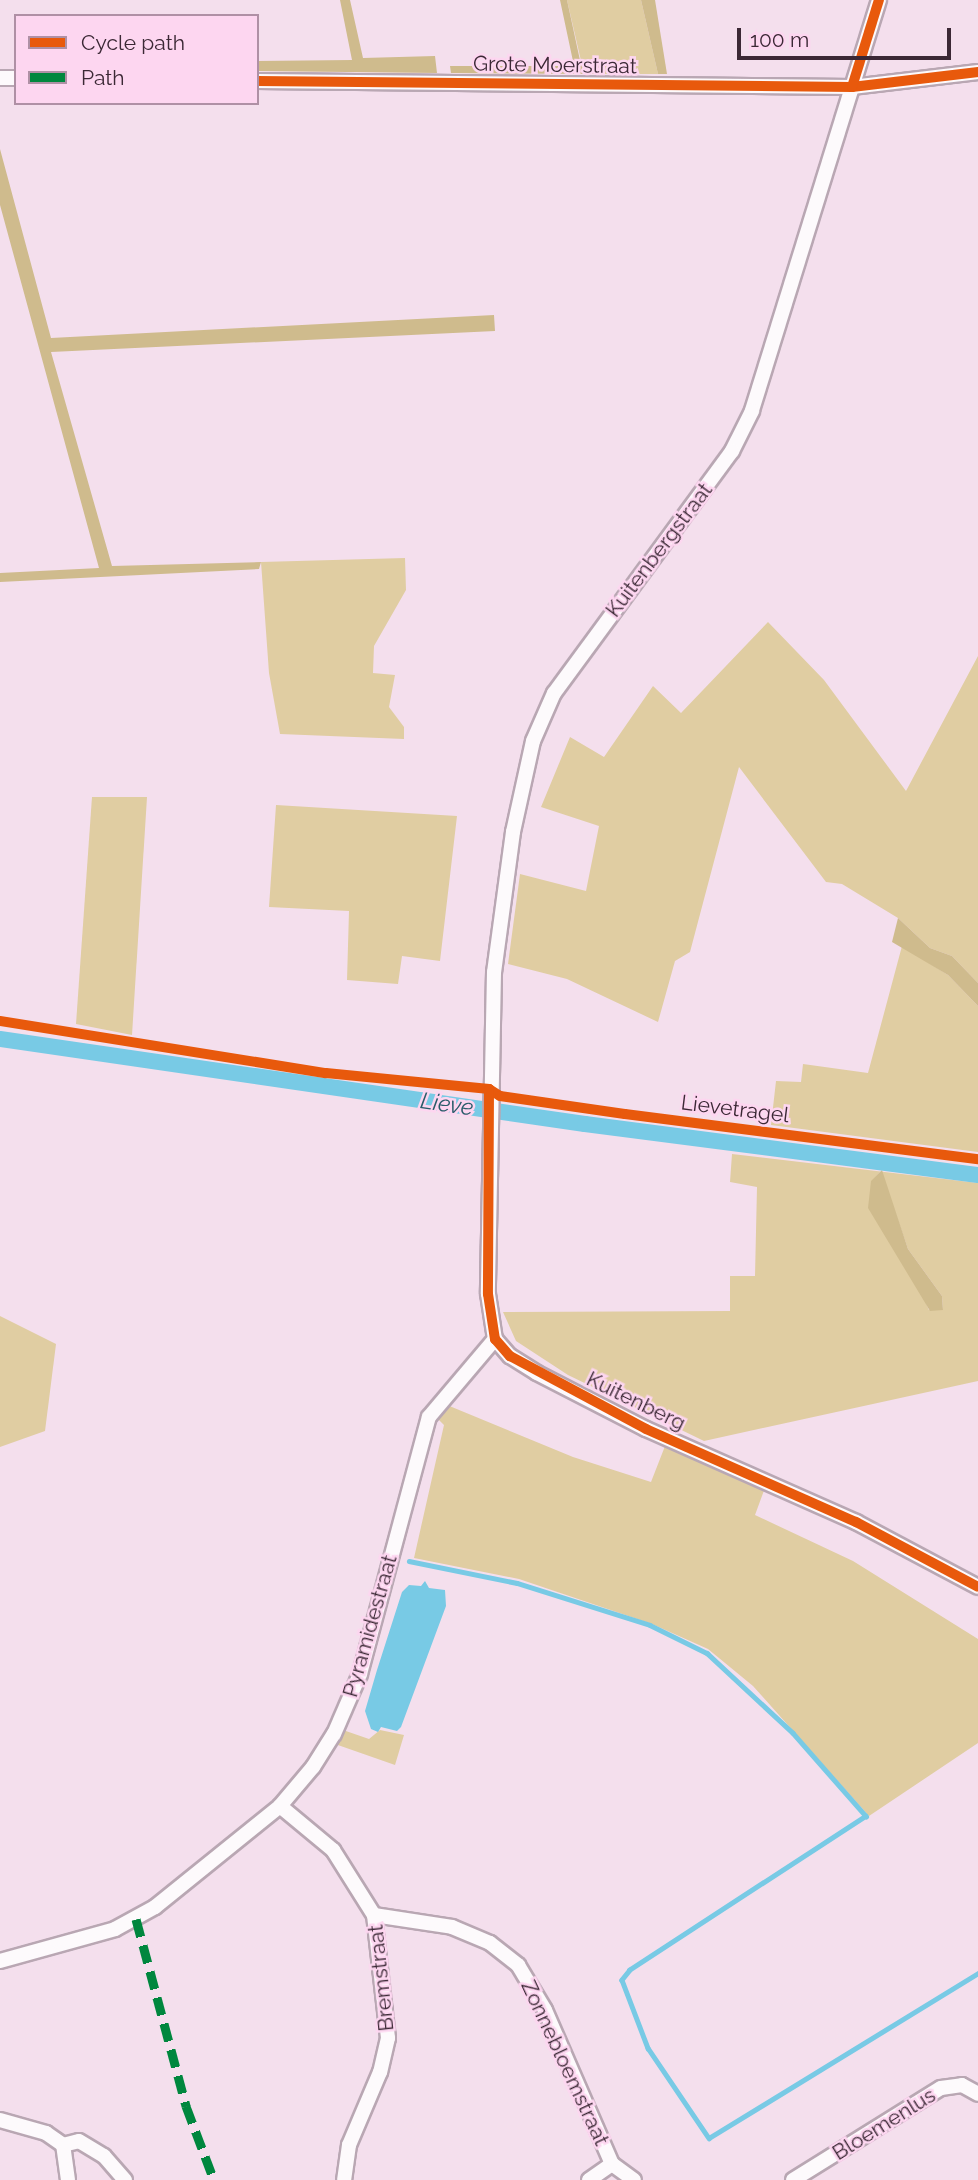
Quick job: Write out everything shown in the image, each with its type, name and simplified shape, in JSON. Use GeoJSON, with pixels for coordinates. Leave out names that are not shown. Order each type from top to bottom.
{"type":"FeatureCollection","features":[{"type":"Feature","properties":{"kind":"street","name":"Kuitenbergstraat"},"geometry":{"type":"LineString","coordinates":[[495,1339],[488,1294],[489,1102],[494,972],[520,794],[537,730],[554,693],[732,451],[752,411],[776,347],[879,0]]}},
{"type":"Feature","properties":{"kind":"street","name":"Grote Moerstraat"},"geometry":{"type":"LineString","coordinates":[[259,80],[852,87],[978,72]]}},
{"type":"Feature","properties":{"kind":"street","name":"Kuitenberg"},"geometry":{"type":"LineString","coordinates":[[495,1339],[510,1356],[646,1429],[856,1522],[978,1587]]}},
{"type":"Feature","properties":{"kind":"street","name":"Pyramidestraat"},"geometry":{"type":"LineString","coordinates":[[0,1961],[136,1919],[280,1806],[334,1734],[360,1674],[429,1417],[495,1339]]}},
{"type":"Feature","properties":{"kind":"street","name":"Bremstraat"},"geometry":{"type":"LineString","coordinates":[[280,1806],[333,1850],[374,1915],[388,2038],[380,2072],[349,2145],[344,2180]]}},
{"type":"Feature","properties":{"kind":"street","name":"Zonnebloemstraat"},"geometry":{"type":"LineString","coordinates":[[374,1915],[452,1927],[489,1943],[519,1965],[545,2010],[612,2164],[634,2180]]}},
{"type":"Feature","properties":{"kind":"street","name":"Bloemenlus"},"geometry":{"type":"LineString","coordinates":[[793,2180],[941,2088],[962,2085],[978,2094]]}},
{"type":"Feature","properties":{"kind":"street"},"geometry":{"type":"LineString","coordinates":[[0,2120],[46,2133],[63,2145],[68,2180]]}},
{"type":"Feature","properties":{"kind":"street"},"geometry":{"type":"LineString","coordinates":[[63,2145],[79,2141],[104,2156],[125,2180]]}},
{"type":"Feature","properties":{"kind":"street"},"geometry":{"type":"LineString","coordinates":[[589,2180],[612,2164]]}},
{"type":"Feature","properties":{"kind":"shaded area"},"geometry":{"type":"Polygon","coordinates":[[[340,0],[350,0],[363,58],[435,56],[437,73],[259,71],[259,61],[352,60],[340,0]]]}},
{"type":"Feature","properties":{"kind":"shaded area"},"geometry":{"type":"Polygon","coordinates":[[[560,0],[567,0],[581,65],[603,66],[603,74],[451,73],[450,66],[574,66],[560,0]]]}},
{"type":"Feature","properties":{"kind":"shaded area"},"geometry":{"type":"Polygon","coordinates":[[[567,0],[641,0],[658,74],[603,74],[603,66],[582,65],[567,0]]]}},
{"type":"Feature","properties":{"kind":"shaded area"},"geometry":{"type":"Polygon","coordinates":[[[641,0],[655,0],[667,74],[658,74],[641,0]]]}},
{"type":"Feature","properties":{"kind":"shaded area"},"geometry":{"type":"Polygon","coordinates":[[[0,149],[51,338],[494,315],[495,331],[51,352],[112,566],[261,562],[259,569],[0,582],[0,573],[99,568],[0,205],[0,149]]]}},
{"type":"Feature","properties":{"kind":"shaded area"},"geometry":{"type":"Polygon","coordinates":[[[405,558],[406,590],[374,646],[373,673],[395,675],[389,707],[404,727],[404,739],[280,734],[269,673],[261,562],[405,558]]]}},
{"type":"Feature","properties":{"kind":"shaded area"},"geometry":{"type":"Polygon","coordinates":[[[768,622],[824,680],[906,791],[978,656],[978,983],[952,956],[930,948],[898,918],[842,884],[826,882],[739,767],[690,952],[675,961],[658,1022],[567,979],[508,964],[520,874],[586,891],[599,826],[541,807],[570,737],[604,757],[653,686],[681,713],[768,622]]]}},
{"type":"Feature","properties":{"kind":"shaded area"},"geometry":{"type":"Polygon","coordinates":[[[92,797],[147,797],[132,1035],[76,1024],[92,797]]]}},
{"type":"Feature","properties":{"kind":"shaded area"},"geometry":{"type":"Polygon","coordinates":[[[276,805],[457,816],[440,961],[402,956],[398,984],[347,980],[349,911],[269,907],[276,805]]]}},
{"type":"Feature","properties":{"kind":"shaded area"},"geometry":{"type":"Polygon","coordinates":[[[898,918],[930,948],[952,956],[978,983],[978,1006],[948,975],[892,942],[898,918]]]}},
{"type":"Feature","properties":{"kind":"shaded area"},"geometry":{"type":"Polygon","coordinates":[[[902,946],[948,975],[978,1006],[978,1152],[771,1125],[776,1081],[801,1082],[803,1064],[868,1073],[902,946]]]}},
{"type":"Feature","properties":{"kind":"shaded area"},"geometry":{"type":"Polygon","coordinates":[[[732,1154],[978,1183],[978,1381],[704,1441],[568,1375],[516,1341],[503,1312],[730,1311],[730,1276],[755,1276],[757,1187],[730,1182],[732,1154]],[[881,1172],[871,1182],[929,1310],[943,1310],[942,1296],[908,1249],[881,1172]]]}},
{"type":"Feature","properties":{"kind":"shaded area"},"geometry":{"type":"Polygon","coordinates":[[[882,1170],[908,1249],[942,1296],[943,1310],[930,1311],[868,1208],[871,1181],[882,1170]]]}},
{"type":"Feature","properties":{"kind":"shaded area"},"geometry":{"type":"Polygon","coordinates":[[[0,1316],[56,1344],[45,1431],[0,1447],[0,1316]]]}},
{"type":"Feature","properties":{"kind":"shaded area"},"geometry":{"type":"Polygon","coordinates":[[[447,1405],[573,1457],[651,1482],[667,1441],[766,1485],[755,1515],[853,1561],[978,1639],[978,1743],[869,1816],[753,1686],[708,1649],[652,1624],[519,1579],[414,1558],[444,1425],[437,1418],[447,1405]]]}},
{"type":"Feature","properties":{"kind":"shaded area"},"geometry":{"type":"Polygon","coordinates":[[[343,1730],[369,1739],[380,1730],[404,1735],[395,1765],[335,1744],[343,1730]]]}},
{"type":"Feature","properties":{"kind":"water"},"geometry":{"type":"Polygon","coordinates":[[[425,1581],[429,1588],[445,1590],[446,1606],[401,1727],[397,1731],[381,1727],[378,1732],[371,1729],[365,1711],[377,1670],[402,1592],[409,1585],[421,1586],[425,1581]]]}},
{"type":"Feature","properties":{"kind":"waterway","name":"Lieve"},"geometry":{"type":"LineString","coordinates":[[0,1039],[585,1124],[978,1175]]}},
{"type":"Feature","properties":{"kind":"waterway"},"geometry":{"type":"LineString","coordinates":[[409,1561],[517,1583],[650,1625],[707,1653],[793,1733],[866,1816],[630,1970],[622,1980],[648,2048],[709,2138],[978,1973]]}},
{"type":"Feature","properties":{"kind":"marked path"},"geometry":{"type":"LineString","coordinates":[[136,1919],[186,2106],[214,2180]]}},
{"type":"Feature","properties":{"kind":"cycle path"},"geometry":{"type":"LineString","coordinates":[[852,87],[879,0]]}},
{"type":"Feature","properties":{"kind":"cycle path"},"geometry":{"type":"LineString","coordinates":[[259,81],[852,87],[978,72]]}},
{"type":"Feature","properties":{"kind":"cycle path","name":"Lievetragel"},"geometry":{"type":"LineString","coordinates":[[0,1021],[326,1073],[489,1089],[500,1096],[625,1114],[978,1159]]}},
{"type":"Feature","properties":{"kind":"cycle path"},"geometry":{"type":"LineString","coordinates":[[489,1089],[488,1294],[495,1339],[510,1356],[646,1429],[856,1522],[978,1587]]}}]}
